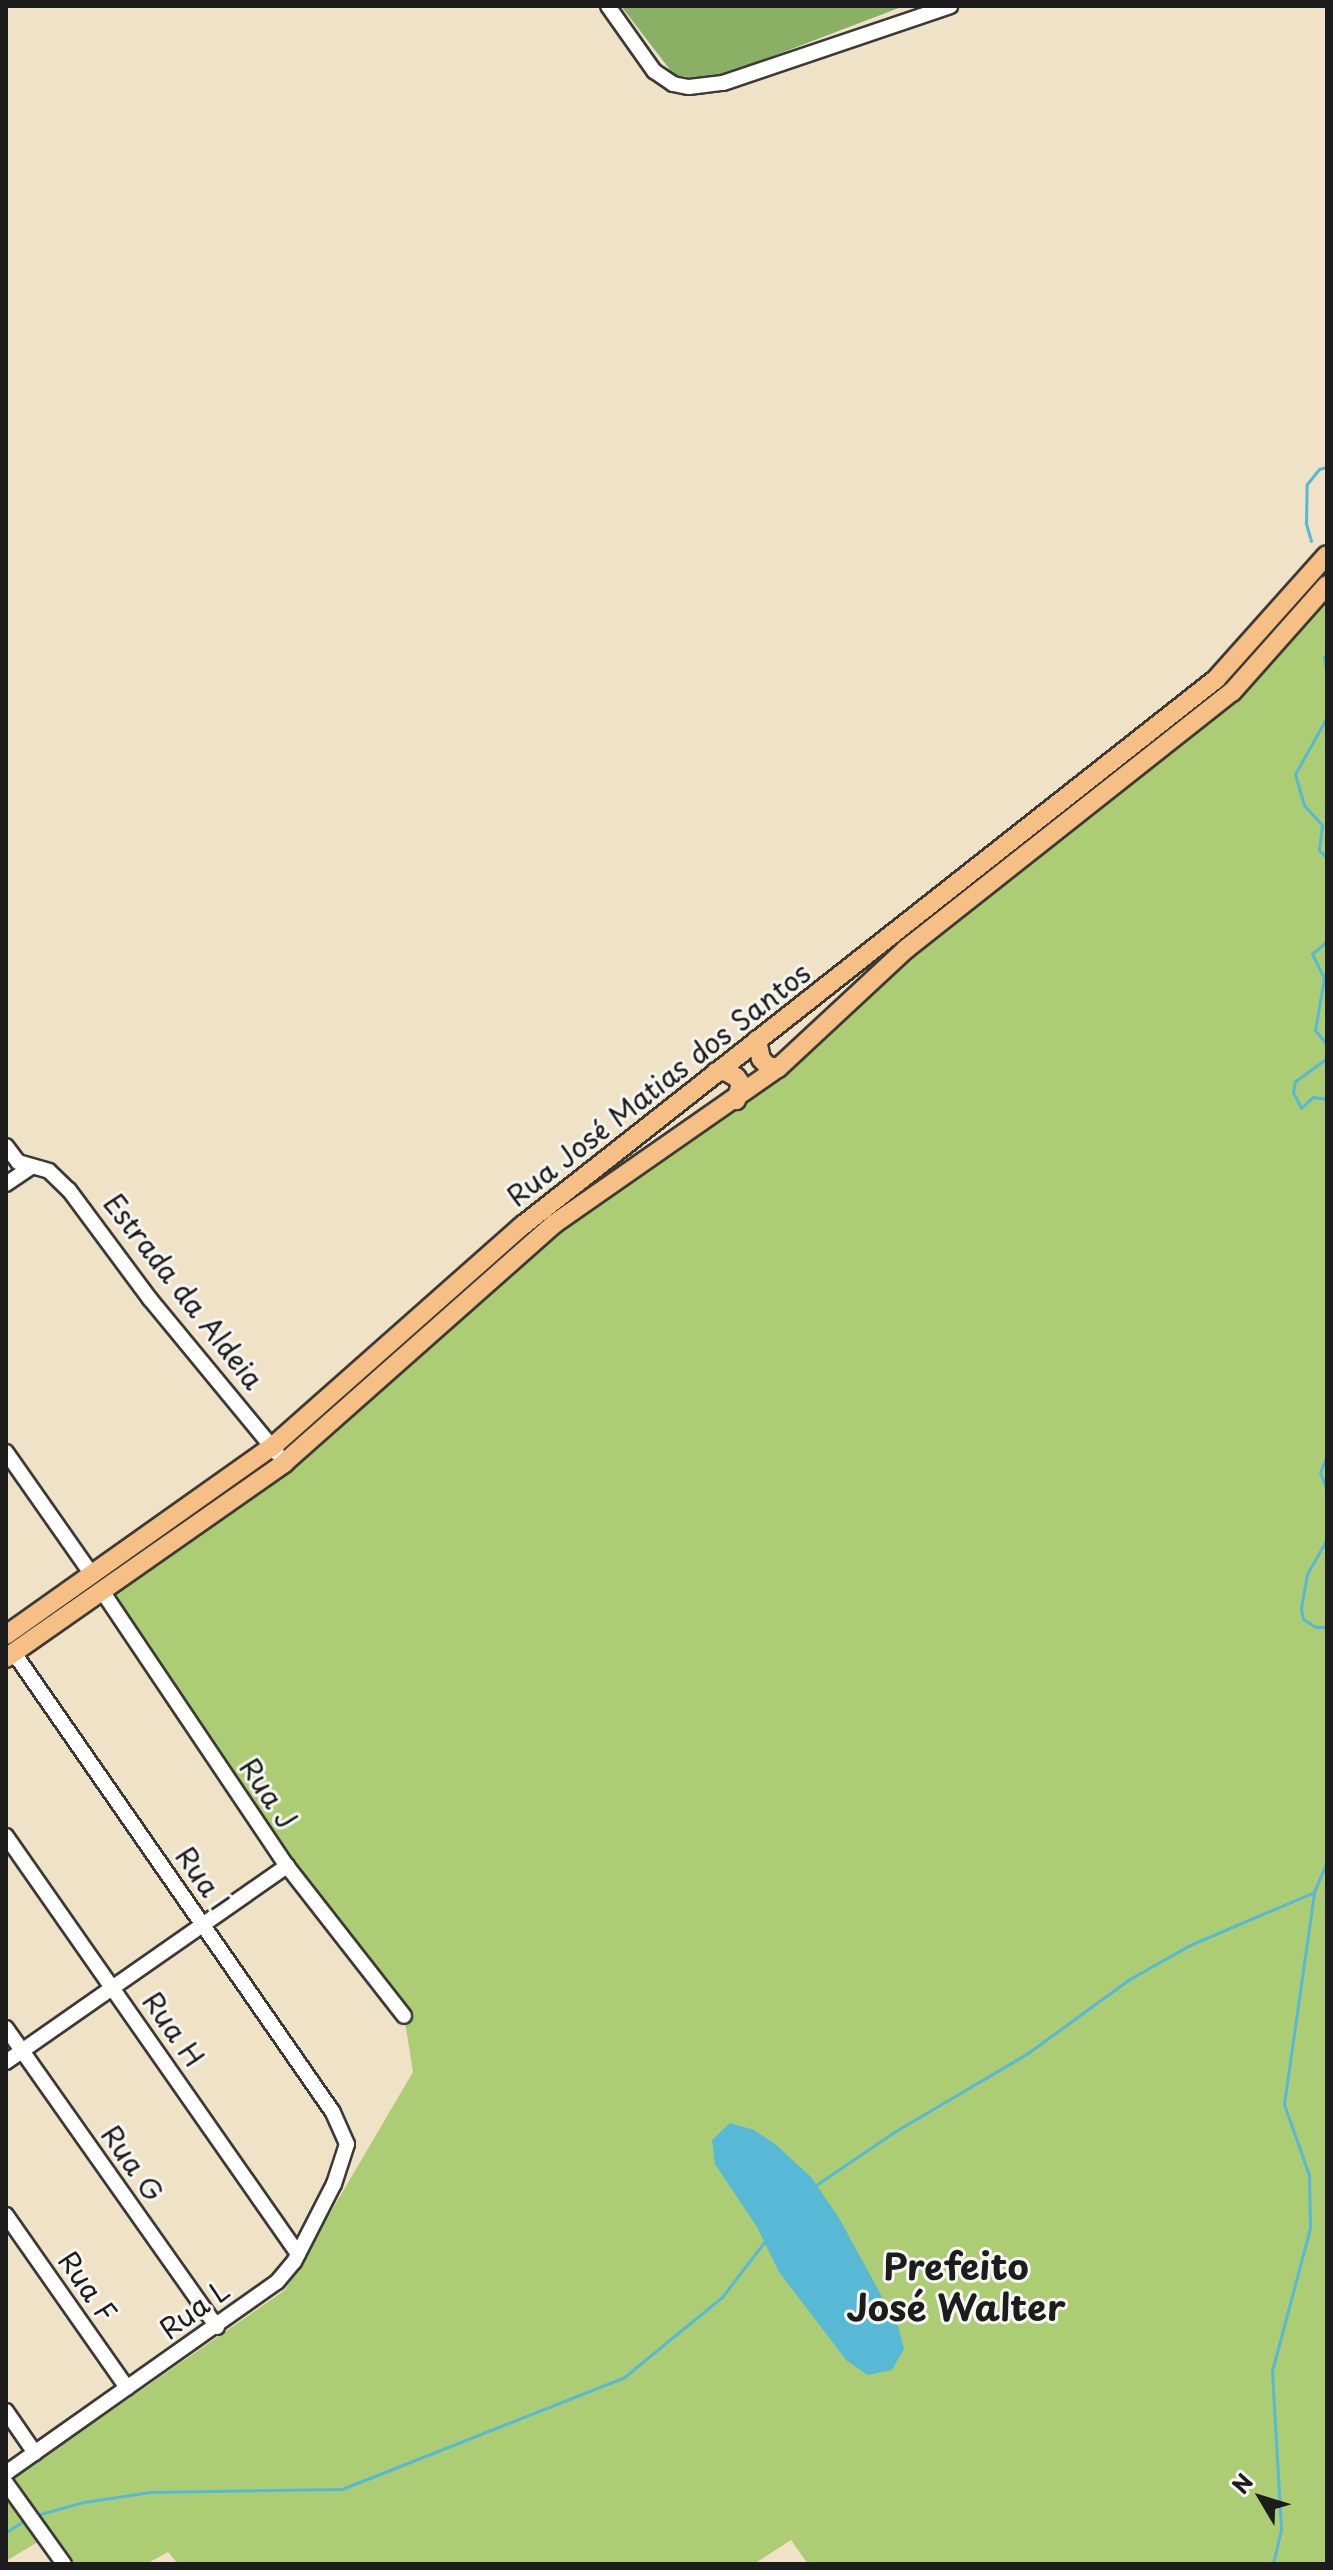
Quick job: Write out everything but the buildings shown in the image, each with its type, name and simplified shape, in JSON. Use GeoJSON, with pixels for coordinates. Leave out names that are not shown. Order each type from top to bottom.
{"type":"FeatureCollection","features":[{"type":"Feature","properties":{"kind":"main road","name":"Rua José Matias dos Santos"},"geometry":{"type":"LineString","coordinates":[[9,1649],[272,1447],[522,1226],[1216,679],[1327,555]]}},
{"type":"Feature","properties":{"kind":"main road","name":"Rua José Matias dos Santos"},"geometry":{"type":"LineString","coordinates":[[97,1583],[284,1463],[554,1224],[778,1068],[906,949],[1232,692],[1327,585]]}},
{"type":"Feature","properties":{"kind":"main road"},"geometry":{"type":"LineString","coordinates":[[757,1040],[761,1059],[768,1066],[778,1068]]}},
{"type":"Feature","properties":{"kind":"main road"},"geometry":{"type":"LineString","coordinates":[[716,1072],[725,1071],[741,1084],[736,1100]]}},
{"type":"Feature","properties":{"kind":"street"},"geometry":{"type":"LineString","coordinates":[[608,6],[654,71],[673,84],[689,87],[734,80],[950,6]]}},
{"type":"Feature","properties":{"kind":"street","name":"Estrada da Aldeia"},"geometry":{"type":"LineString","coordinates":[[6,1146],[18,1162],[49,1171],[81,1204],[133,1278],[284,1463]]}},
{"type":"Feature","properties":{"kind":"street"},"geometry":{"type":"LineString","coordinates":[[6,1184],[31,1167]]}},
{"type":"Feature","properties":{"kind":"street","name":"Rua J"},"geometry":{"type":"LineString","coordinates":[[6,1452],[287,1866],[404,2016]]}},
{"type":"Feature","properties":{"kind":"street","name":"Rua I"},"geometry":{"type":"LineString","coordinates":[[9,1649],[204,1924],[345,2135]]}},
{"type":"Feature","properties":{"kind":"street","name":"Rua H"},"geometry":{"type":"LineString","coordinates":[[6,1836],[298,2254]]}},
{"type":"Feature","properties":{"kind":"street"},"geometry":{"type":"LineString","coordinates":[[6,2062],[287,1866]]}},
{"type":"Feature","properties":{"kind":"street","name":"Rua G"},"geometry":{"type":"LineString","coordinates":[[6,2028],[217,2327]]}},
{"type":"Feature","properties":{"kind":"street","name":"Rua L"},"geometry":{"type":"LineString","coordinates":[[6,2473],[277,2282],[298,2254],[341,2167],[345,2135]]}},
{"type":"Feature","properties":{"kind":"street","name":"Rua F"},"geometry":{"type":"LineString","coordinates":[[6,2215],[127,2388]]}},
{"type":"Feature","properties":{"kind":"street"},"geometry":{"type":"LineString","coordinates":[[6,2411],[35,2453]]}},
{"type":"Feature","properties":{"kind":"street"},"geometry":{"type":"LineString","coordinates":[[6,2483],[64,2564]]}},
{"type":"Feature","properties":{"kind":"green space"},"geometry":{"type":"Polygon","coordinates":[[[621,6],[904,6],[710,80],[674,75],[621,6]]]}},
{"type":"Feature","properties":{"kind":"green space"},"geometry":{"type":"Polygon","coordinates":[[[1327,585],[1327,2564],[808,2564],[791,2540],[754,2564],[178,2564],[168,2552],[146,2564],[76,2564],[53,2533],[6,2561],[6,2484],[285,2290],[413,2072],[404,2016],[287,1866],[102,1591],[284,1463],[504,1267],[736,1100],[865,987],[1216,705],[1327,585]]]}},
{"type":"Feature","properties":{"kind":"water"},"geometry":{"type":"Polygon","coordinates":[[[730,2123],[754,2130],[775,2144],[811,2177],[839,2218],[898,2326],[904,2349],[892,2370],[868,2375],[847,2361],[779,2272],[757,2227],[715,2164],[712,2140],[730,2123]]]}},
{"type":"Feature","properties":{"kind":"waterway"},"geometry":{"type":"LineString","coordinates":[[1311,541],[1306,523],[1307,484],[1319,469],[1327,467]]}},
{"type":"Feature","properties":{"kind":"waterway"},"geometry":{"type":"LineString","coordinates":[[1327,654],[1324,657],[1327,677]]}},
{"type":"Feature","properties":{"kind":"waterway"},"geometry":{"type":"LineString","coordinates":[[1327,717],[1295,774],[1304,805],[1322,825],[1319,850],[1327,858]]}},
{"type":"Feature","properties":{"kind":"waterway"},"geometry":{"type":"LineString","coordinates":[[1327,941],[1312,954],[1324,978],[1315,1030],[1327,1045]]}},
{"type":"Feature","properties":{"kind":"waterway"},"geometry":{"type":"LineString","coordinates":[[1327,1058],[1295,1081],[1293,1092],[1301,1108],[1313,1097],[1327,1099]]}},
{"type":"Feature","properties":{"kind":"waterway"},"geometry":{"type":"LineString","coordinates":[[1327,1455],[1320,1472],[1327,1491]]}},
{"type":"Feature","properties":{"kind":"waterway"},"geometry":{"type":"LineString","coordinates":[[1327,1539],[1307,1574],[1301,1608],[1303,1619],[1316,1627],[1327,1627]]}},
{"type":"Feature","properties":{"kind":"waterway"},"geometry":{"type":"LineString","coordinates":[[1273,2564],[1281,2528],[1272,2371],[1310,2228],[1309,2175],[1284,2104],[1314,1892],[1327,1862]]}},
{"type":"Feature","properties":{"kind":"waterway"},"geometry":{"type":"LineString","coordinates":[[816,2185],[894,2132],[1028,2053],[1128,1980],[1190,1945],[1314,1892]]}},
{"type":"Feature","properties":{"kind":"waterway"},"geometry":{"type":"LineString","coordinates":[[33,2516],[84,2502],[150,2492],[342,2489],[623,2378],[722,2297],[765,2241]]}},
{"type":"Feature","properties":{"kind":"waterway"},"geometry":{"type":"LineString","coordinates":[[6,2532],[27,2519]]}},
{"type":"Feature","properties":{"kind":"district","name":"Prefeito José Walter"},"geometry":{"type":"Point","coordinates":[956,2286]}}]}
